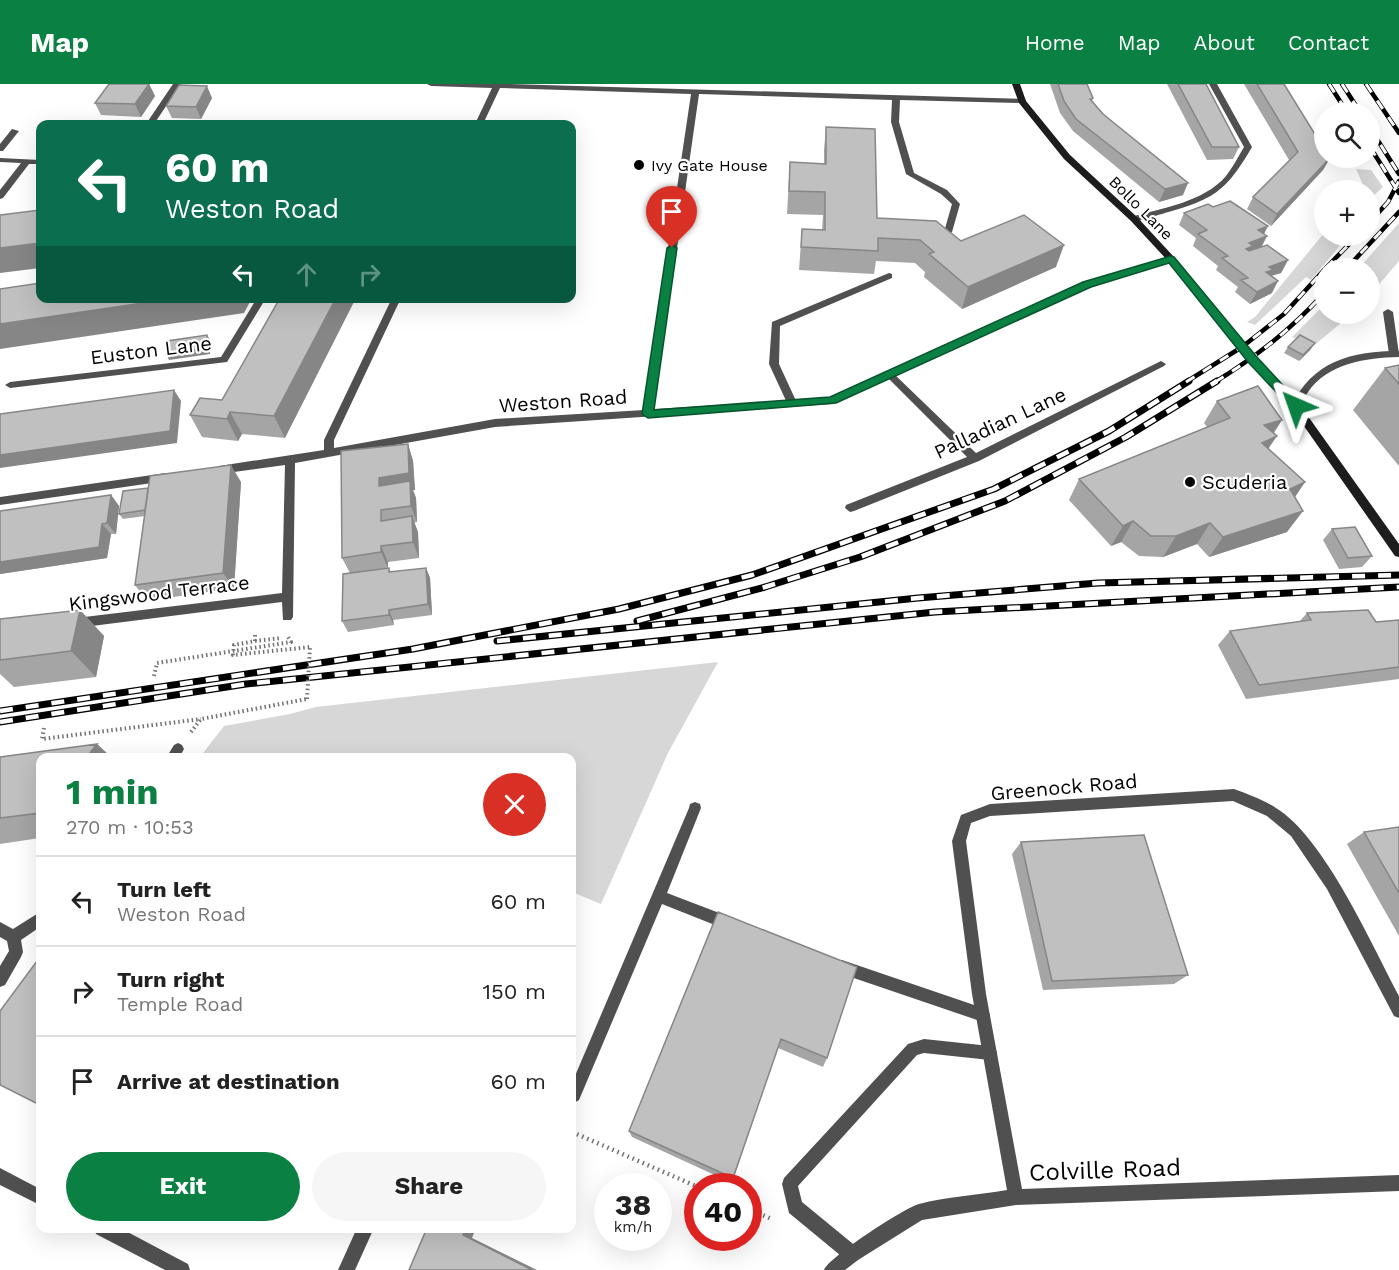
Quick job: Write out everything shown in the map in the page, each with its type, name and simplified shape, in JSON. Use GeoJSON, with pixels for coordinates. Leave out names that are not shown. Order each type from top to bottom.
{"type":"FeatureCollection","features":[{"type":"Feature","properties":{"kind":"street"},"geometry":{"type":"LineString","coordinates":[[153,120],[177,84]]}},
{"type":"Feature","properties":{"kind":"street"},"geometry":{"type":"LineString","coordinates":[[431,84],[1022,101]]}},
{"type":"Feature","properties":{"kind":"street","name":"Bollo Lane"},"geometry":{"type":"LineString","coordinates":[[1016,84],[1022,101],[1066,158],[1134,219],[1171,259],[1247,353],[1296,406],[1399,553]]}},
{"type":"Feature","properties":{"kind":"street"},"geometry":{"type":"LineString","coordinates":[[1134,219],[1209,194],[1227,180],[1238,164],[1248,147],[1214,84]]}},
{"type":"Feature","properties":{"kind":"street"},"geometry":{"type":"LineString","coordinates":[[481,120],[497,85]]}},
{"type":"Feature","properties":{"kind":"street"},"geometry":{"type":"LineString","coordinates":[[648,414],[694,93]]}},
{"type":"Feature","properties":{"kind":"street"},"geometry":{"type":"LineString","coordinates":[[896,98],[895,122],[910,174],[944,192],[956,204],[948,232]]}},
{"type":"Feature","properties":{"kind":"street"},"geometry":{"type":"LineString","coordinates":[[0,149],[15,130]]}},
{"type":"Feature","properties":{"kind":"street"},"geometry":{"type":"LineString","coordinates":[[0,160],[36,162]]}},
{"type":"Feature","properties":{"kind":"street"},"geometry":{"type":"LineString","coordinates":[[0,195],[26,162]]}},
{"type":"Feature","properties":{"kind":"street","name":"Weston Road"},"geometry":{"type":"LineString","coordinates":[[209,471],[290,460],[329,451],[495,423],[832,401],[1087,285],[1171,259]]}},
{"type":"Feature","properties":{"kind":"street"},"geometry":{"type":"LineString","coordinates":[[792,404],[774,364],[775,324],[889,276]]}},
{"type":"Feature","properties":{"kind":"street","name":"Euston Lane"},"geometry":{"type":"LineString","coordinates":[[10,385],[224,360],[259,303]]}},
{"type":"Feature","properties":{"kind":"street"},"geometry":{"type":"LineString","coordinates":[[329,451],[329,440],[395,303]]}},
{"type":"Feature","properties":{"kind":"street"},"geometry":{"type":"LineString","coordinates":[[1296,406],[1299,396],[1324,371],[1349,359],[1379,353],[1396,354],[1388,312]]}},
{"type":"Feature","properties":{"kind":"street","name":"Palladian Lane"},"geometry":{"type":"LineString","coordinates":[[850,508],[975,458],[1161,364]]}},
{"type":"Feature","properties":{"kind":"street"},"geometry":{"type":"LineString","coordinates":[[890,375],[975,458]]}},
{"type":"Feature","properties":{"kind":"street"},"geometry":{"type":"LineString","coordinates":[[287,617],[290,460]]}},
{"type":"Feature","properties":{"kind":"street"},"geometry":{"type":"LineString","coordinates":[[0,501],[174,476]]}},
{"type":"Feature","properties":{"kind":"street","name":"Kingswood Terrace"},"geometry":{"type":"LineString","coordinates":[[65,625],[286,597]]}},
{"type":"Feature","properties":{"kind":"street","name":"Greenock Road"},"geometry":{"type":"LineString","coordinates":[[1016,1197],[982,1015],[958,841],[966,819],[990,810],[1234,795],[1272,812],[1296,832],[1332,885],[1399,1011]]}},
{"type":"Feature","properties":{"kind":"street"},"geometry":{"type":"LineString","coordinates":[[576,1090],[695,808]]}},
{"type":"Feature","properties":{"kind":"street"},"geometry":{"type":"LineString","coordinates":[[659,896],[744,929]]}},
{"type":"Feature","properties":{"kind":"street"},"geometry":{"type":"LineString","coordinates":[[13,937],[36,922]]}},
{"type":"Feature","properties":{"kind":"street"},"geometry":{"type":"LineString","coordinates":[[0,929],[13,937],[16,952],[0,980]]}},
{"type":"Feature","properties":{"kind":"street"},"geometry":{"type":"LineString","coordinates":[[829,962],[982,1015]]}},
{"type":"Feature","properties":{"kind":"street"},"geometry":{"type":"LineString","coordinates":[[852,1254],[795,1207],[790,1184],[913,1048],[924,1046],[990,1053]]}},
{"type":"Feature","properties":{"kind":"street"},"geometry":{"type":"LineString","coordinates":[[0,1176],[36,1195]]}},
{"type":"Feature","properties":{"kind":"street","name":"Colville Road"},"geometry":{"type":"LineString","coordinates":[[832,1270],[852,1254],[919,1212],[1016,1197],[1399,1183]]}},
{"type":"Feature","properties":{"kind":"street"},"geometry":{"type":"LineString","coordinates":[[112,1233],[182,1270]]}},
{"type":"Feature","properties":{"kind":"street"},"geometry":{"type":"LineString","coordinates":[[346,1270],[364,1233]]}},
{"type":"Feature","properties":{"kind":"path"},"geometry":{"type":"LineString","coordinates":[[255,635],[255,641]]}},
{"type":"Feature","properties":{"kind":"path"},"geometry":{"type":"LineString","coordinates":[[44,728],[42,739],[201,719],[307,699],[310,647],[233,655],[233,650],[234,645],[255,641],[290,637],[291,642],[233,650],[158,663],[154,676]]}},
{"type":"Feature","properties":{"kind":"path"},"geometry":{"type":"LineString","coordinates":[[175,753],[201,719]]}},
{"type":"Feature","properties":{"kind":"path"},"geometry":{"type":"LineString","coordinates":[[576,1134],[684,1180]]}},
{"type":"Feature","properties":{"kind":"shaded area"},"geometry":{"type":"Polygon","coordinates":[[[1356,169],[1371,170],[1378,180],[1361,180],[1356,169]]]}},
{"type":"Feature","properties":{"kind":"shaded area"},"geometry":{"type":"Polygon","coordinates":[[[1399,223],[1399,261],[1380,283],[1380,258],[1368,258],[1399,223]]]}},
{"type":"Feature","properties":{"kind":"shaded area"},"geometry":{"type":"Polygon","coordinates":[[[1314,245],[1340,246],[1330,258],[1314,258],[1314,276],[1311,280],[1306,277],[1255,325],[1247,322],[1255,317],[1314,245]]]}},
{"type":"Feature","properties":{"kind":"shaded area"},"geometry":{"type":"Polygon","coordinates":[[[1314,315],[1314,324],[1340,324],[1312,347],[1292,337],[1314,315]]]}},
{"type":"Feature","properties":{"kind":"shaded area"},"geometry":{"type":"Polygon","coordinates":[[[718,662],[668,753],[601,904],[576,894],[576,753],[203,753],[224,726],[316,707],[718,662]]]}},
{"type":"Feature","properties":{"kind":"building"},"geometry":{"type":"Polygon","coordinates":[[[109,84],[149,84],[135,104],[95,103],[109,84]]]}},
{"type":"Feature","properties":{"kind":"building"},"geometry":{"type":"Polygon","coordinates":[[[1058,84],[1087,84],[1093,98],[1090,99],[1103,114],[1188,183],[1165,189],[1076,119],[1064,101],[1058,84]]]}},
{"type":"Feature","properties":{"kind":"building"},"geometry":{"type":"Polygon","coordinates":[[[1178,84],[1206,84],[1239,147],[1212,147],[1178,84]]]}},
{"type":"Feature","properties":{"kind":"building"},"geometry":{"type":"Polygon","coordinates":[[[1257,84],[1284,84],[1314,133],[1314,168],[1321,168],[1277,214],[1253,197],[1298,152],[1257,84]]]}},
{"type":"Feature","properties":{"kind":"building"},"geometry":{"type":"Polygon","coordinates":[[[179,85],[207,86],[196,107],[166,106],[179,85]]]}},
{"type":"Feature","properties":{"kind":"building"},"geometry":{"type":"Polygon","coordinates":[[[826,127],[875,129],[877,218],[936,221],[961,241],[1024,215],[1064,245],[968,287],[929,254],[934,252],[920,240],[878,238],[878,251],[801,247],[802,229],[825,230],[825,192],[789,191],[790,162],[826,164],[826,127]]]}},
{"type":"Feature","properties":{"kind":"building"},"geometry":{"type":"Polygon","coordinates":[[[1230,201],[1268,226],[1258,230],[1267,236],[1249,243],[1253,246],[1246,249],[1249,251],[1267,245],[1288,260],[1269,267],[1273,270],[1266,272],[1278,281],[1257,292],[1241,280],[1248,278],[1222,258],[1228,256],[1198,234],[1207,230],[1184,213],[1208,204],[1213,207],[1230,201]]]}},
{"type":"Feature","properties":{"kind":"building"},"geometry":{"type":"Polygon","coordinates":[[[36,210],[36,244],[0,248],[0,215],[36,210]]]}},
{"type":"Feature","properties":{"kind":"building"},"geometry":{"type":"Polygon","coordinates":[[[36,284],[36,303],[143,303],[0,324],[0,289],[36,284]]]}},
{"type":"Feature","properties":{"kind":"building"},"geometry":{"type":"Polygon","coordinates":[[[277,303],[333,303],[274,416],[230,412],[227,419],[190,415],[200,398],[222,400],[277,303]]]}},
{"type":"Feature","properties":{"kind":"building"},"geometry":{"type":"Polygon","coordinates":[[[207,335],[207,348],[166,354],[167,341],[207,335]]]}},
{"type":"Feature","properties":{"kind":"building"},"geometry":{"type":"Polygon","coordinates":[[[1300,335],[1315,343],[1303,355],[1288,347],[1300,335]]]}},
{"type":"Feature","properties":{"kind":"building"},"geometry":{"type":"Polygon","coordinates":[[[1399,365],[1399,384],[1385,368],[1399,365]]]}},
{"type":"Feature","properties":{"kind":"building","name":"Scuderia"},"geometry":{"type":"Polygon","coordinates":[[[1258,386],[1282,420],[1264,425],[1277,436],[1262,443],[1305,482],[1290,489],[1303,511],[1223,537],[1210,523],[1176,536],[1151,536],[1133,521],[1123,526],[1079,479],[1230,418],[1217,401],[1258,386]]]}},
{"type":"Feature","properties":{"kind":"building"},"geometry":{"type":"Polygon","coordinates":[[[174,390],[170,431],[0,455],[0,414],[174,390]]]}},
{"type":"Feature","properties":{"kind":"building"},"geometry":{"type":"Polygon","coordinates":[[[408,444],[409,473],[379,478],[379,486],[410,481],[411,506],[381,510],[381,521],[412,516],[413,542],[381,546],[381,552],[342,558],[341,451],[408,444]]]}},
{"type":"Feature","properties":{"kind":"building"},"geometry":{"type":"Polygon","coordinates":[[[231,465],[223,573],[135,585],[150,476],[231,465]]]}},
{"type":"Feature","properties":{"kind":"building"},"geometry":{"type":"Polygon","coordinates":[[[148,488],[145,510],[119,514],[123,491],[148,488]]]}},
{"type":"Feature","properties":{"kind":"building"},"geometry":{"type":"Polygon","coordinates":[[[111,495],[107,523],[102,524],[99,547],[0,562],[0,511],[111,495]]]}},
{"type":"Feature","properties":{"kind":"building"},"geometry":{"type":"Polygon","coordinates":[[[1355,527],[1372,556],[1348,558],[1332,529],[1355,527]]]}},
{"type":"Feature","properties":{"kind":"building"},"geometry":{"type":"Polygon","coordinates":[[[389,568],[389,572],[426,568],[428,604],[389,610],[389,615],[342,621],[343,574],[389,568]]]}},
{"type":"Feature","properties":{"kind":"building"},"geometry":{"type":"Polygon","coordinates":[[[80,610],[71,651],[0,660],[0,619],[80,610]]]}},
{"type":"Feature","properties":{"kind":"building"},"geometry":{"type":"Polygon","coordinates":[[[1368,610],[1376,622],[1399,620],[1399,667],[1259,685],[1230,631],[1311,620],[1307,613],[1368,610]]]}},
{"type":"Feature","properties":{"kind":"building"},"geometry":{"type":"Polygon","coordinates":[[[97,744],[90,753],[36,753],[36,814],[0,818],[0,757],[97,744]]]}},
{"type":"Feature","properties":{"kind":"building"},"geometry":{"type":"Polygon","coordinates":[[[1399,827],[1399,893],[1364,832],[1399,827]]]}},
{"type":"Feature","properties":{"kind":"building"},"geometry":{"type":"Polygon","coordinates":[[[1144,835],[1188,975],[1052,981],[1021,842],[1144,835]]]}},
{"type":"Feature","properties":{"kind":"building"},"geometry":{"type":"Polygon","coordinates":[[[718,912],[857,967],[827,1058],[781,1039],[735,1173],[722,1173],[629,1131],[718,912]]]}},
{"type":"Feature","properties":{"kind":"building"},"geometry":{"type":"Polygon","coordinates":[[[36,962],[36,1103],[0,1085],[0,1011],[36,962]]]}},
{"type":"Feature","properties":{"kind":"building"},"geometry":{"type":"Polygon","coordinates":[[[425,1233],[464,1233],[463,1235],[532,1270],[409,1270],[425,1233]]]}},
{"type":"Feature","properties":{"kind":"railway"},"geometry":{"type":"LineString","coordinates":[[1329,84],[1341,102]]}},
{"type":"Feature","properties":{"kind":"railway"},"geometry":{"type":"LineString","coordinates":[[1342,84],[1354,102]]}},
{"type":"Feature","properties":{"kind":"railway"},"geometry":{"type":"LineString","coordinates":[[1366,84],[1399,133]]}},
{"type":"Feature","properties":{"kind":"railway"},"geometry":{"type":"LineString","coordinates":[[1380,144],[1399,174]]}},
{"type":"Feature","properties":{"kind":"railway"},"geometry":{"type":"LineString","coordinates":[[1380,163],[1396,188]]}},
{"type":"Feature","properties":{"kind":"railway"},"geometry":{"type":"LineString","coordinates":[[1396,188],[1399,181]]}},
{"type":"Feature","properties":{"kind":"railway"},"geometry":{"type":"LineString","coordinates":[[1380,211],[1396,188]]}},
{"type":"Feature","properties":{"kind":"railway"},"geometry":{"type":"LineString","coordinates":[[1396,188],[1399,193]]}},
{"type":"Feature","properties":{"kind":"railway"},"geometry":{"type":"LineString","coordinates":[[1356,258],[1399,212]]}},
{"type":"Feature","properties":{"kind":"railway"},"geometry":{"type":"LineString","coordinates":[[1336,258],[1347,246]]}},
{"type":"Feature","properties":{"kind":"railway"},"geometry":{"type":"LineString","coordinates":[[1186,382],[1242,347],[1284,314],[1314,281]]}},
{"type":"Feature","properties":{"kind":"railway"},"geometry":{"type":"LineString","coordinates":[[1215,382],[1273,342],[1314,303]]}},
{"type":"Feature","properties":{"kind":"railway"},"geometry":{"type":"LineString","coordinates":[[0,711],[413,649],[619,609],[752,575],[994,489],[1109,431],[1189,381]]}},
{"type":"Feature","properties":{"kind":"railway"},"geometry":{"type":"LineString","coordinates":[[637,621],[765,587],[860,557],[1005,501],[1126,437],[1217,381]]}},
{"type":"Feature","properties":{"kind":"railway"},"geometry":{"type":"LineString","coordinates":[[497,641],[918,598],[1098,583],[1399,575]]}},
{"type":"Feature","properties":{"kind":"railway"},"geometry":{"type":"LineString","coordinates":[[0,722],[246,684],[935,612],[1399,587]]}},
{"type":"Feature","properties":{"kind":"place","name":"Ivy Gate House"},"geometry":{"type":"Point","coordinates":[639,165]}},
{"type":"Feature","properties":{"kind":"place","name":"Scuderia"},"geometry":{"type":"Point","coordinates":[1190,482]}},
{"type":"Feature","properties":{"kind":"route"},"geometry":{"type":"LineString","coordinates":[[672,248],[648,414],[832,401],[1087,285],[1171,259],[1252,359],[1296,406]]}}]}
